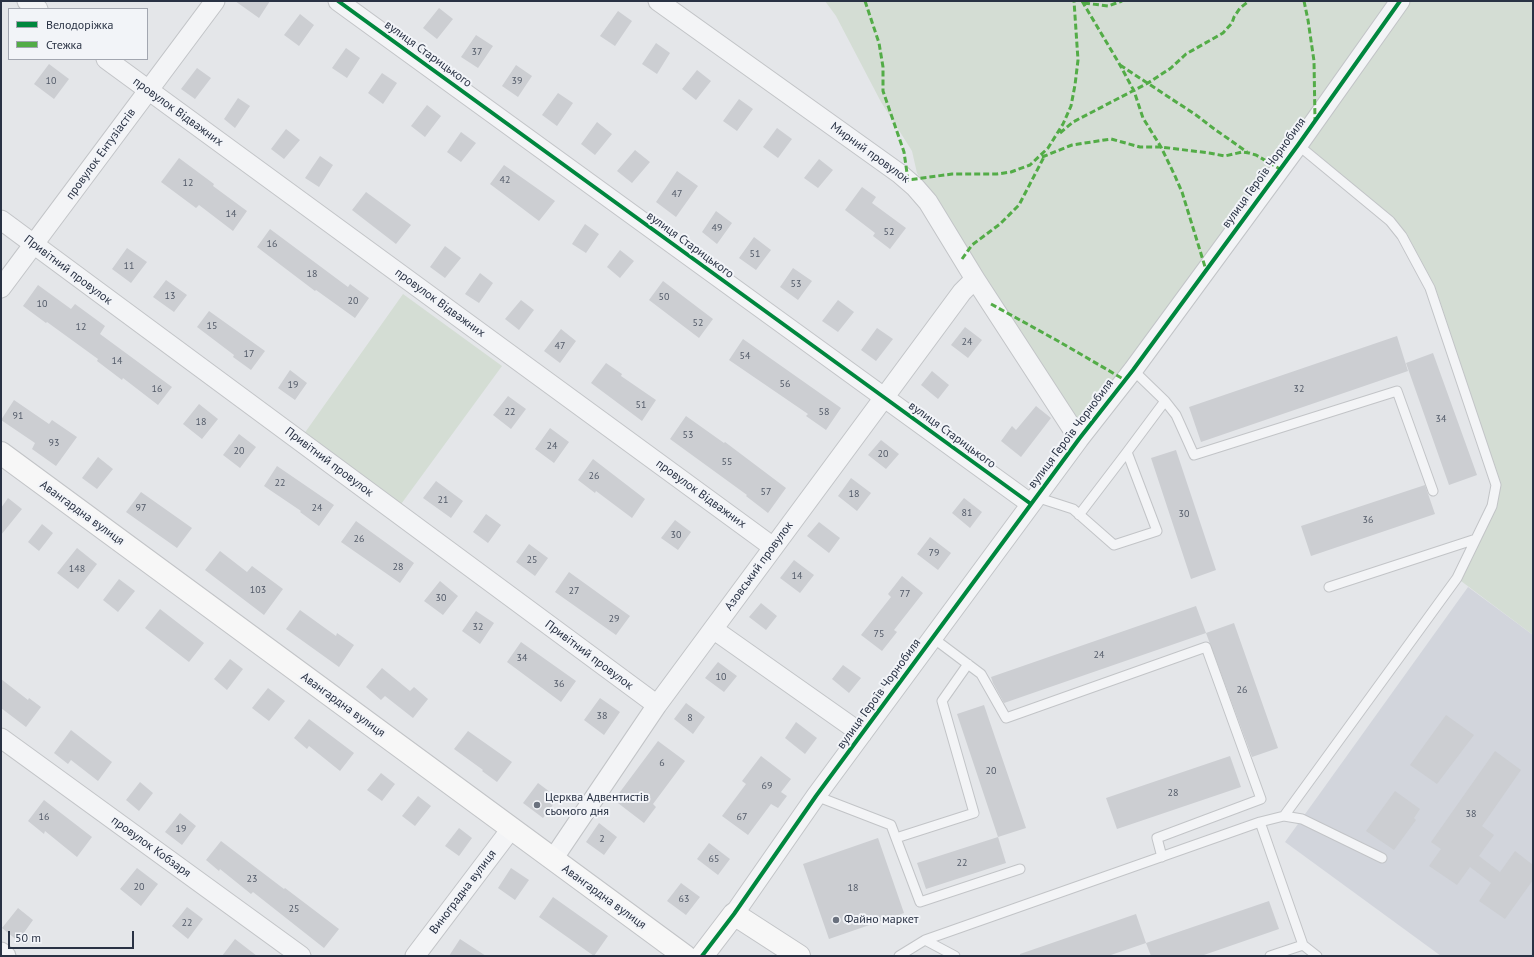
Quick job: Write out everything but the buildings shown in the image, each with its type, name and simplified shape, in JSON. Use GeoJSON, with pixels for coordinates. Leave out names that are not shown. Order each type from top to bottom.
{"type":"FeatureCollection","features":[{"type":"Feature","properties":{"kind":"street"},"geometry":{"type":"LineString","coordinates":[[27,1],[37,8]]}},
{"type":"Feature","properties":{"kind":"street","name":"провулок Ентузіастів"},"geometry":{"type":"LineString","coordinates":[[1,288],[215,1]]}},
{"type":"Feature","properties":{"kind":"street","name":"вулиця Старицького"},"geometry":{"type":"LineString","coordinates":[[338,1],[883,397],[1033,501]]}},
{"type":"Feature","properties":{"kind":"street","name":"Мирний провулок"},"geometry":{"type":"LineString","coordinates":[[658,1],[908,180],[928,202],[974,279],[1079,438]]}},
{"type":"Feature","properties":{"kind":"street","name":"вулиця Героїв Чорнобиля"},"geometry":{"type":"LineString","coordinates":[[702,956],[734,914],[816,796],[1079,438],[1133,370],[1298,145],[1400,1]]}},
{"type":"Feature","properties":{"kind":"street","name":"провулок Відважних"},"geometry":{"type":"LineString","coordinates":[[107,60],[773,547]]}},
{"type":"Feature","properties":{"kind":"street","name":"Привітний провулок"},"geometry":{"type":"LineString","coordinates":[[1,220],[657,705]]}},
{"type":"Feature","properties":{"kind":"street","name":"Азовський провулок"},"geometry":{"type":"LineString","coordinates":[[553,859],[657,705],[883,397],[962,292],[974,279]]}},
{"type":"Feature","properties":{"kind":"street","name":"Авангардна вулиця"},"geometry":{"type":"LineString","coordinates":[[1,453],[685,956]]}},
{"type":"Feature","properties":{"kind":"street"},"geometry":{"type":"LineString","coordinates":[[713,629],[862,734]]}},
{"type":"Feature","properties":{"kind":"street","name":"провулок Кобзаря"},"geometry":{"type":"LineString","coordinates":[[1,738],[301,956]]}},
{"type":"Feature","properties":{"kind":"street","name":"Виноградна вулиця"},"geometry":{"type":"LineString","coordinates":[[415,956],[511,828]]}},
{"type":"Feature","properties":{"kind":"street"},"geometry":{"type":"LineString","coordinates":[[734,914],[799,956]]}},
{"type":"Feature","properties":{"kind":"street"},"geometry":{"type":"LineString","coordinates":[[1,952],[6,956]]}},
{"type":"Feature","properties":{"kind":"lane"},"geometry":{"type":"LineString","coordinates":[[1284,816],[1457,578],[1492,506],[1496,485],[1430,288],[1402,236],[1390,221],[1298,145]]}},
{"type":"Feature","properties":{"kind":"lane"},"geometry":{"type":"LineString","coordinates":[[1133,370],[1165,401],[1176,416],[1194,455],[1397,391],[1433,491]]}},
{"type":"Feature","properties":{"kind":"lane"},"geometry":{"type":"LineString","coordinates":[[1080,515],[1165,401]]}},
{"type":"Feature","properties":{"kind":"lane"},"geometry":{"type":"LineString","coordinates":[[1033,501],[1073,509],[1114,546],[1157,531],[1127,452]]}},
{"type":"Feature","properties":{"kind":"lane"},"geometry":{"type":"LineString","coordinates":[[1329,587],[1476,538]]}},
{"type":"Feature","properties":{"kind":"lane"},"geometry":{"type":"LineString","coordinates":[[933,638],[981,674],[1006,718],[1206,647],[1261,799],[1157,838],[1162,857]]}},
{"type":"Feature","properties":{"kind":"lane"},"geometry":{"type":"LineString","coordinates":[[896,838],[974,814],[942,701],[968,664]]}},
{"type":"Feature","properties":{"kind":"lane"},"geometry":{"type":"LineString","coordinates":[[816,796],[891,825],[920,902],[1020,869]]}},
{"type":"Feature","properties":{"kind":"lane"},"geometry":{"type":"LineString","coordinates":[[899,956],[925,940],[1260,822],[1284,816],[1302,819],[1382,858]]}},
{"type":"Feature","properties":{"kind":"lane"},"geometry":{"type":"LineString","coordinates":[[1260,822],[1303,945],[1316,956]]}},
{"type":"Feature","properties":{"kind":"lane"},"geometry":{"type":"LineString","coordinates":[[925,940],[955,956]]}},
{"type":"Feature","properties":{"kind":"lane"},"geometry":{"type":"LineString","coordinates":[[1270,956],[1303,945]]}},
{"type":"Feature","properties":{"kind":"shaded area"},"geometry":{"type":"Polygon","coordinates":[[[825,1],[1396,1],[1202,270],[1077,428],[939,213],[917,173],[912,151],[881,102],[836,16],[825,1]]]}},
{"type":"Feature","properties":{"kind":"shaded area"},"geometry":{"type":"Polygon","coordinates":[[[1400,1],[1533,1],[1533,635],[1457,578],[1492,506],[1496,485],[1430,288],[1402,236],[1298,145],[1400,1]]]}},
{"type":"Feature","properties":{"kind":"shaded area"},"geometry":{"type":"Polygon","coordinates":[[[403,294],[502,366],[396,511],[299,441],[403,294]]]}},
{"type":"Feature","properties":{"kind":"shaded area"},"geometry":{"type":"Polygon","coordinates":[[[1468,587],[1533,635],[1533,956],[1441,956],[1285,842],[1468,587]]]}},
{"type":"Feature","properties":{"kind":"marked path"},"geometry":{"type":"LineString","coordinates":[[865,1],[879,43],[883,67],[883,91],[904,152],[908,180],[952,174],[997,174],[1011,172],[1030,165],[1048,148],[1063,124],[1071,106],[1075,85],[1078,60],[1074,1]]}},
{"type":"Feature","properties":{"kind":"marked path"},"geometry":{"type":"LineString","coordinates":[[1082,1],[1134,91],[1143,118],[1161,147],[1175,176],[1182,192],[1206,270]]}},
{"type":"Feature","properties":{"kind":"marked path"},"geometry":{"type":"LineString","coordinates":[[1084,3],[1108,6],[1122,1]]}},
{"type":"Feature","properties":{"kind":"marked path"},"geometry":{"type":"LineString","coordinates":[[1060,133],[1073,122],[1148,83],[1171,68],[1186,54],[1223,33],[1232,23],[1240,8],[1249,1]]}},
{"type":"Feature","properties":{"kind":"marked path"},"geometry":{"type":"LineString","coordinates":[[1304,1],[1314,61],[1315,120]]}},
{"type":"Feature","properties":{"kind":"marked path"},"geometry":{"type":"LineString","coordinates":[[1120,65],[1196,115],[1247,152]]}},
{"type":"Feature","properties":{"kind":"marked path"},"geometry":{"type":"LineString","coordinates":[[1042,157],[1072,145],[1111,139],[1140,147],[1161,147],[1225,156],[1242,152],[1249,153],[1256,155],[1280,169]]}},
{"type":"Feature","properties":{"kind":"marked path"},"geometry":{"type":"LineString","coordinates":[[962,259],[972,245],[1000,224],[1019,205],[1045,155]]}},
{"type":"Feature","properties":{"kind":"marked path"},"geometry":{"type":"LineString","coordinates":[[991,304],[1125,380]]}},
{"type":"Feature","properties":{"kind":"cycle path"},"geometry":{"type":"LineString","coordinates":[[338,1],[1031,504]]}},
{"type":"Feature","properties":{"kind":"cycle path"},"geometry":{"type":"LineString","coordinates":[[702,956],[734,914],[816,796],[1079,439],[1133,370],[1298,145],[1400,1]]}},
{"type":"Feature","properties":{"kind":"place","name":"Церква Адвентистів сьомого дня"},"geometry":{"type":"Point","coordinates":[537,805]}},
{"type":"Feature","properties":{"kind":"place","name":"Файно маркет"},"geometry":{"type":"Point","coordinates":[836,920]}}]}
